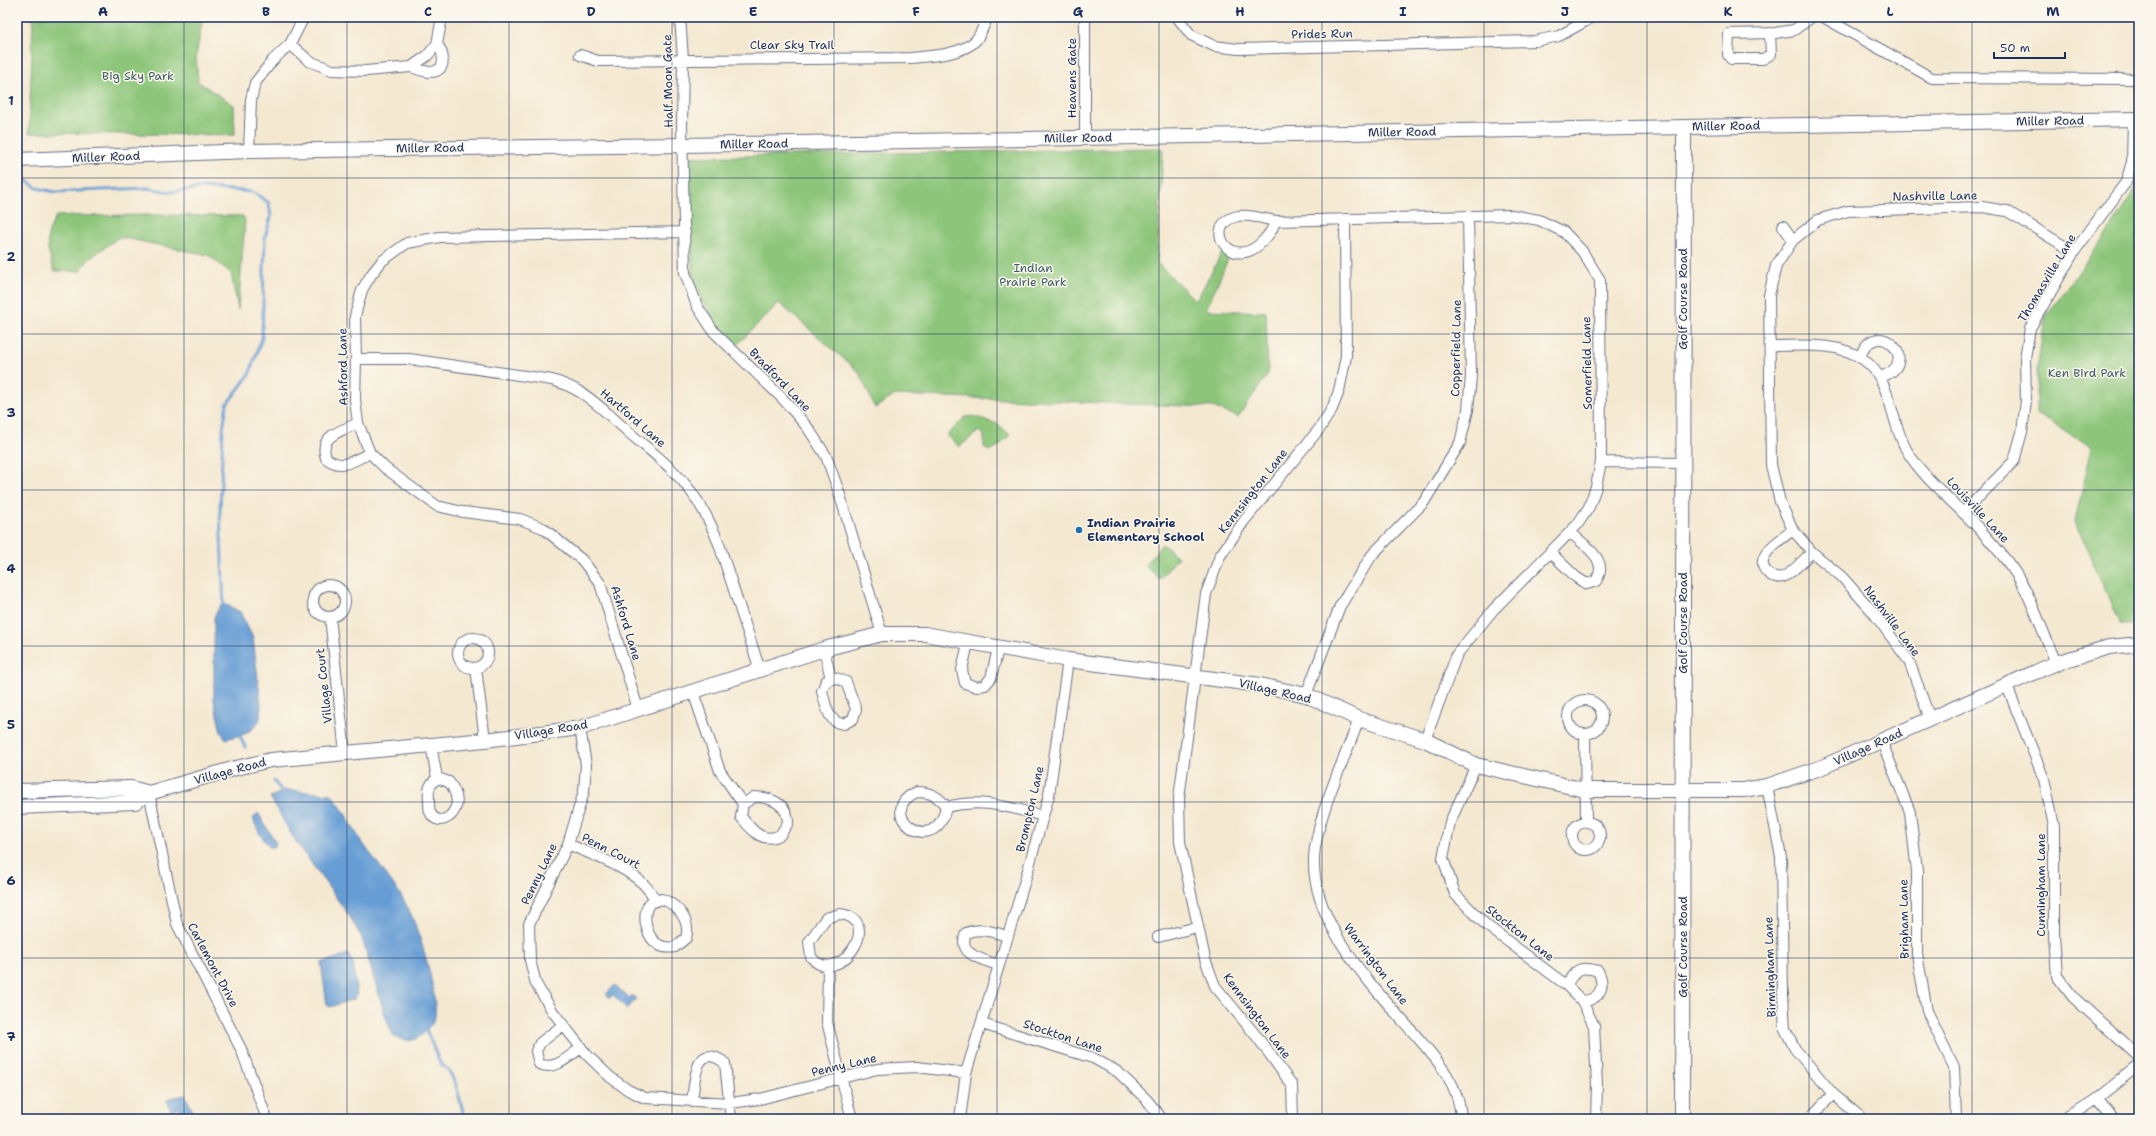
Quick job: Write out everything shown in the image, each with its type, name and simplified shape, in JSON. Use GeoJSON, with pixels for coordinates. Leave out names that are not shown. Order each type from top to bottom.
{"type":"FeatureCollection","features":[{"type":"Feature","properties":{"kind":"street"},"geometry":{"type":"LineString","coordinates":[[249,151],[251,100],[255,83],[273,60],[290,44],[304,17]]}},
{"type":"Feature","properties":{"kind":"street"},"geometry":{"type":"LineString","coordinates":[[410,67],[427,56],[437,44],[442,17]]}},
{"type":"Feature","properties":{"kind":"street","name":"Half Moon Gate"},"geometry":{"type":"LineString","coordinates":[[680,17],[683,59],[683,145]]}},
{"type":"Feature","properties":{"kind":"street","name":"Clear Sky Trail"},"geometry":{"type":"LineString","coordinates":[[580,55],[598,61],[910,58],[940,55],[961,49],[976,40],[988,17]]}},
{"type":"Feature","properties":{"kind":"street","name":"Heavens Gate"},"geometry":{"type":"LineString","coordinates":[[1085,17],[1085,138]]}},
{"type":"Feature","properties":{"kind":"street","name":"Prides Run"},"geometry":{"type":"LineString","coordinates":[[1177,17],[1191,35],[1214,46],[1238,49],[1535,41],[1559,36],[1593,17]]}},
{"type":"Feature","properties":{"kind":"street"},"geometry":{"type":"LineString","coordinates":[[1770,33],[1771,54],[1763,59],[1731,59],[1728,55],[1729,34],[1770,33],[1794,30],[1812,17]]}},
{"type":"Feature","properties":{"kind":"street"},"geometry":{"type":"LineString","coordinates":[[1823,17],[1932,78],[2139,79]]}},
{"type":"Feature","properties":{"kind":"street"},"geometry":{"type":"LineString","coordinates":[[290,44],[309,61],[332,70],[366,71],[410,67],[429,72],[438,69],[444,62],[444,57],[437,44]]}},
{"type":"Feature","properties":{"kind":"street","name":"Miller Road"},"geometry":{"type":"LineString","coordinates":[[17,160],[249,151],[683,145],[2136,119]]}},
{"type":"Feature","properties":{"kind":"street","name":"Thomasville Lane"},"geometry":{"type":"LineString","coordinates":[[1963,513],[2014,461],[2023,425],[2026,401],[2025,358],[2030,328],[2074,252],[2126,182],[2132,162],[2136,119]]}},
{"type":"Feature","properties":{"kind":"street","name":"Golf Course Road"},"geometry":{"type":"LineString","coordinates":[[1682,1119],[1684,127]]}},
{"type":"Feature","properties":{"kind":"street","name":"Bradford Lane"},"geometry":{"type":"LineString","coordinates":[[683,145],[685,273],[697,306],[714,332],[784,400],[808,428],[826,456],[840,492],[882,634]]}},
{"type":"Feature","properties":{"kind":"street","name":"Nashville Lane"},"geometry":{"type":"LineString","coordinates":[[1930,719],[1909,661],[1872,612],[1842,577],[1812,552],[1793,530],[1780,502],[1771,465],[1769,295],[1776,266],[1793,240],[1818,220],[1848,211],[1982,207],[2007,211],[2074,252]]}},
{"type":"Feature","properties":{"kind":"street","name":"Somerfield Lane"},"geometry":{"type":"LineString","coordinates":[[1275,221],[1274,229],[1256,248],[1243,252],[1237,252],[1228,250],[1224,246],[1221,238],[1222,228],[1227,220],[1239,216],[1275,221],[1512,215],[1539,220],[1564,232],[1582,251],[1600,280],[1601,462],[1596,487],[1589,507],[1570,532],[1493,610],[1457,654],[1425,740]]}},
{"type":"Feature","properties":{"kind":"street","name":"Copperfield Lane"},"geometry":{"type":"LineString","coordinates":[[1306,695],[1344,600],[1372,555],[1424,502],[1460,443],[1468,410],[1471,376],[1468,217]]}},
{"type":"Feature","properties":{"kind":"street","name":"Kennsington Lane"},"geometry":{"type":"LineString","coordinates":[[1293,1119],[1292,1085],[1258,1038],[1215,986],[1205,959],[1180,842],[1179,798],[1206,594],[1220,556],[1244,521],[1320,428],[1332,409],[1339,391],[1346,356],[1345,219]]}},
{"type":"Feature","properties":{"kind":"street"},"geometry":{"type":"LineString","coordinates":[[1783,226],[1793,240]]}},
{"type":"Feature","properties":{"kind":"street","name":"Ashford Lane"},"geometry":{"type":"LineString","coordinates":[[638,709],[600,583],[582,560],[543,528],[520,519],[463,512],[437,506],[385,468],[370,452],[358,423],[355,400],[355,316],[362,290],[371,274],[382,261],[407,244],[440,236],[685,232]]}},
{"type":"Feature","properties":{"kind":"street"},"geometry":{"type":"LineString","coordinates":[[1860,357],[1870,341],[1880,339],[1889,341],[1896,348],[1899,358],[1896,367],[1889,374],[1880,377]]}},
{"type":"Feature","properties":{"kind":"street","name":"Louisville Lane"},"geometry":{"type":"LineString","coordinates":[[1770,346],[1838,348],[1860,357],[1872,366],[1880,377],[1899,436],[1907,452],[1919,467],[1982,532],[2016,573],[2026,591],[2056,663]]}},
{"type":"Feature","properties":{"kind":"street","name":"Hartford Lane"},"geometry":{"type":"LineString","coordinates":[[356,358],[409,359],[552,380],[566,384],[591,398],[675,472],[700,504],[711,523],[719,544],[760,670]]}},
{"type":"Feature","properties":{"kind":"street"},"geometry":{"type":"LineString","coordinates":[[358,423],[329,436],[324,444],[326,458],[334,464],[342,465],[370,452]]}},
{"type":"Feature","properties":{"kind":"street"},"geometry":{"type":"LineString","coordinates":[[1601,462],[1683,463]]}},
{"type":"Feature","properties":{"kind":"street"},"geometry":{"type":"LineString","coordinates":[[1793,530],[1769,549],[1763,558],[1763,568],[1769,575],[1778,578],[1785,576],[1812,552]]}},
{"type":"Feature","properties":{"kind":"street"},"geometry":{"type":"LineString","coordinates":[[1550,552],[1577,578],[1587,584],[1596,581],[1602,568],[1600,560],[1570,532]]}},
{"type":"Feature","properties":{"kind":"street","name":"Village Court"},"geometry":{"type":"LineString","coordinates":[[330,617],[345,753]]}},
{"type":"Feature","properties":{"kind":"street","name":"Village Road"},"geometry":{"type":"LineString","coordinates":[[17,807],[135,802],[149,793],[236,768],[264,762],[485,740],[580,728],[824,649],[882,634],[925,634],[998,649],[1068,660],[1260,685],[1306,695],[1359,719],[1425,740],[1476,765],[1585,790],[1743,790],[1767,786],[1820,768],[2056,663],[2109,647],[2139,644]]}},
{"type":"Feature","properties":{"kind":"street"},"geometry":{"type":"LineString","coordinates":[[968,643],[962,670],[965,683],[970,686],[985,685],[991,678],[998,649]]}},
{"type":"Feature","properties":{"kind":"street"},"geometry":{"type":"LineString","coordinates":[[824,649],[831,679]]}},
{"type":"Feature","properties":{"kind":"street","name":"Brompton Lane"},"geometry":{"type":"LineString","coordinates":[[960,1119],[966,1073],[982,1024],[998,965],[1049,795],[1068,660]]}},
{"type":"Feature","properties":{"kind":"street"},"geometry":{"type":"LineString","coordinates":[[476,668],[485,740]]}},
{"type":"Feature","properties":{"kind":"street"},"geometry":{"type":"LineString","coordinates":[[831,679],[842,679],[849,687],[856,709],[856,715],[849,723],[838,724],[830,717],[822,691],[823,686],[831,679]]}},
{"type":"Feature","properties":{"kind":"street","name":"Cunningham Lane"},"geometry":{"type":"LineString","coordinates":[[2007,686],[2044,780],[2054,826],[2054,935],[2057,976],[2073,997],[2139,1057]]}},
{"type":"Feature","properties":{"kind":"street"},"geometry":{"type":"LineString","coordinates":[[693,692],[720,771],[743,804],[741,817],[759,836],[773,838],[780,835],[785,830],[788,823],[788,815],[779,803],[760,797],[754,797],[743,804]]}},
{"type":"Feature","properties":{"kind":"street","name":"Warrington Lane"},"geometry":{"type":"LineString","coordinates":[[1359,719],[1321,825],[1315,849],[1315,881],[1322,905],[1333,931],[1388,1004],[1449,1076],[1460,1103],[1461,1119]]}},
{"type":"Feature","properties":{"kind":"street","name":"Penny Lane"},"geometry":{"type":"LineString","coordinates":[[580,728],[586,765],[584,792],[568,844],[529,924],[530,960],[536,984],[563,1025],[581,1048],[610,1077],[628,1090],[645,1098],[692,1102],[730,1103],[760,1099],[877,1069],[917,1066],[966,1073]]}},
{"type":"Feature","properties":{"kind":"street"},"geometry":{"type":"LineString","coordinates":[[1585,735],[1586,822]]}},
{"type":"Feature","properties":{"kind":"street","name":"Brigham Lane"},"geometry":{"type":"LineString","coordinates":[[1881,740],[1910,812],[1916,871],[1916,954],[1926,1011],[1954,1068],[1956,1119]]}},
{"type":"Feature","properties":{"kind":"street"},"geometry":{"type":"LineString","coordinates":[[431,745],[437,778]]}},
{"type":"Feature","properties":{"kind":"street","name":"Stockton Lane"},"geometry":{"type":"LineString","coordinates":[[1476,765],[1450,822],[1442,858],[1455,894],[1486,925],[1566,985],[1582,1002],[1594,1026],[1597,1085],[1596,1119]]}},
{"type":"Feature","properties":{"kind":"street","name":"Birmingham Lane"},"geometry":{"type":"LineString","coordinates":[[1767,786],[1781,858],[1782,994],[1785,1028],[1795,1049],[1833,1094],[1863,1119]]}},
{"type":"Feature","properties":{"kind":"street"},"geometry":{"type":"LineString","coordinates":[[17,791],[131,788],[149,793]]}},
{"type":"Feature","properties":{"kind":"street"},"geometry":{"type":"LineString","coordinates":[[917,792],[925,792],[933,795],[942,800],[946,807],[944,816],[939,823],[926,832],[918,832],[910,829],[904,824],[901,816],[904,801],[910,795],[917,792]]}},
{"type":"Feature","properties":{"kind":"street","name":"Carlemont Drive"},"geometry":{"type":"LineString","coordinates":[[149,793],[177,924],[241,1049],[267,1119]]}},
{"type":"Feature","properties":{"kind":"street"},"geometry":{"type":"LineString","coordinates":[[946,807],[964,803],[992,803],[1043,816]]}},
{"type":"Feature","properties":{"kind":"street","name":"Penn Court"},"geometry":{"type":"LineString","coordinates":[[568,844],[633,875],[651,890],[655,900]]}},
{"type":"Feature","properties":{"kind":"street"},"geometry":{"type":"LineString","coordinates":[[655,900],[668,901],[684,916],[688,923],[686,938],[675,947],[660,946],[654,941],[645,920],[646,908],[655,900]]}},
{"type":"Feature","properties":{"kind":"street"},"geometry":{"type":"LineString","coordinates":[[840,914],[846,915],[857,923],[859,941],[856,947],[840,961],[828,966],[821,965],[811,957],[809,942],[826,918],[840,914]]}},
{"type":"Feature","properties":{"kind":"street"},"geometry":{"type":"LineString","coordinates":[[1158,937],[1197,927]]}},
{"type":"Feature","properties":{"kind":"street"},"geometry":{"type":"LineString","coordinates":[[998,965],[970,955],[965,949],[964,940],[966,933],[974,930],[984,930],[1007,936]]}},
{"type":"Feature","properties":{"kind":"street"},"geometry":{"type":"LineString","coordinates":[[828,966],[827,1022],[852,1119]]}},
{"type":"Feature","properties":{"kind":"street"},"geometry":{"type":"LineString","coordinates":[[1566,985],[1576,971],[1583,969],[1598,971],[1602,979],[1602,988],[1594,998],[1582,1002]]}},
{"type":"Feature","properties":{"kind":"street","name":"Stockton Lane"},"geometry":{"type":"LineString","coordinates":[[982,1024],[1093,1058],[1118,1072],[1147,1100],[1162,1119]]}},
{"type":"Feature","properties":{"kind":"street"},"geometry":{"type":"LineString","coordinates":[[563,1025],[540,1043],[536,1052],[539,1064],[547,1068],[556,1066],[581,1048]]}},
{"type":"Feature","properties":{"kind":"street"},"geometry":{"type":"LineString","coordinates":[[692,1102],[697,1065],[702,1059],[709,1056],[718,1058],[725,1063],[730,1103],[730,1119]]}},
{"type":"Feature","properties":{"kind":"street"},"geometry":{"type":"LineString","coordinates":[[2066,1119],[2096,1099],[2139,1065]]}},
{"type":"Feature","properties":{"kind":"street"},"geometry":{"type":"LineString","coordinates":[[1809,1119],[1833,1094]]}},
{"type":"Feature","properties":{"kind":"street"},"geometry":{"type":"LineString","coordinates":[[2096,1099],[2113,1119]]}},
{"type":"Feature","properties":{"kind":"green space","name":"Big Sky Park"},"geometry":{"type":"Polygon","coordinates":[[[33,17],[203,17],[196,56],[198,82],[234,105],[235,135],[29,133],[33,17]]]}},
{"type":"Feature","properties":{"kind":"green space","name":"Indian Prairie Park"},"geometry":{"type":"Polygon","coordinates":[[[1163,148],[1157,263],[1196,301],[1222,253],[1229,257],[1206,310],[1266,312],[1268,374],[1238,417],[1213,407],[895,395],[875,408],[859,372],[779,303],[736,346],[716,325],[701,300],[692,275],[690,157],[1163,148]]]}},
{"type":"Feature","properties":{"kind":"green space","name":"Ken Bird Park"},"geometry":{"type":"Polygon","coordinates":[[[2139,178],[2139,624],[2120,624],[2075,522],[2092,447],[2037,414],[2037,369],[2045,318],[2106,235],[2131,196],[2139,178]]]}},
{"type":"Feature","properties":{"kind":"green space"},"geometry":{"type":"Polygon","coordinates":[[[56,216],[243,216],[245,221],[238,310],[231,273],[208,255],[119,237],[89,259],[80,271],[54,271],[48,249],[48,238],[56,216]]]}},
{"type":"Feature","properties":{"kind":"green space"},"geometry":{"type":"Polygon","coordinates":[[[972,416],[998,424],[1010,435],[999,446],[989,451],[984,447],[984,435],[979,431],[959,447],[947,435],[965,417],[972,416]]]}},
{"type":"Feature","properties":{"kind":"green space"},"geometry":{"type":"Polygon","coordinates":[[[1162,544],[1178,557],[1160,579],[1145,566],[1162,544]]]}},
{"type":"Feature","properties":{"kind":"water"},"geometry":{"type":"Polygon","coordinates":[[[228,605],[240,612],[253,638],[261,704],[260,719],[255,727],[245,734],[226,739],[221,732],[214,701],[214,617],[220,606],[228,605]]]}},
{"type":"Feature","properties":{"kind":"water"},"geometry":{"type":"Polygon","coordinates":[[[286,790],[331,794],[364,845],[388,876],[409,910],[428,966],[432,982],[435,1011],[434,1022],[416,1039],[405,1040],[394,1037],[385,1016],[362,938],[350,917],[294,839],[270,797],[286,790]]]}},
{"type":"Feature","properties":{"kind":"water"},"geometry":{"type":"Polygon","coordinates":[[[258,813],[276,843],[274,847],[269,847],[259,833],[253,819],[258,813]]]}},
{"type":"Feature","properties":{"kind":"water"},"geometry":{"type":"Polygon","coordinates":[[[348,954],[353,963],[357,996],[354,999],[330,1007],[327,1005],[321,963],[348,954]]]}},
{"type":"Feature","properties":{"kind":"water"},"geometry":{"type":"Polygon","coordinates":[[[615,985],[629,998],[632,995],[636,999],[627,1009],[613,995],[610,998],[606,994],[615,985]]]}},
{"type":"Feature","properties":{"kind":"water"},"geometry":{"type":"Polygon","coordinates":[[[185,1095],[195,1115],[184,1119],[180,1108],[171,1111],[167,1099],[185,1095]]]}},
{"type":"Feature","properties":{"kind":"waterway"},"geometry":{"type":"LineString","coordinates":[[21,177],[37,188],[55,192],[147,188],[170,192],[205,188],[253,192],[269,203],[271,217],[265,237],[262,338],[249,375],[227,404],[223,429],[220,510],[224,610]]}},
{"type":"Feature","properties":{"kind":"waterway"},"geometry":{"type":"LineString","coordinates":[[238,732],[245,747]]}},
{"type":"Feature","properties":{"kind":"waterway"},"geometry":{"type":"LineString","coordinates":[[274,781],[284,794]]}},
{"type":"Feature","properties":{"kind":"waterway"},"geometry":{"type":"LineString","coordinates":[[425,1027],[440,1063],[449,1071],[456,1085],[465,1119]]}},
{"type":"Feature","properties":{"kind":"place","name":"Indian Prairie Elementary School"},"geometry":{"type":"Point","coordinates":[1079,530]}}]}
